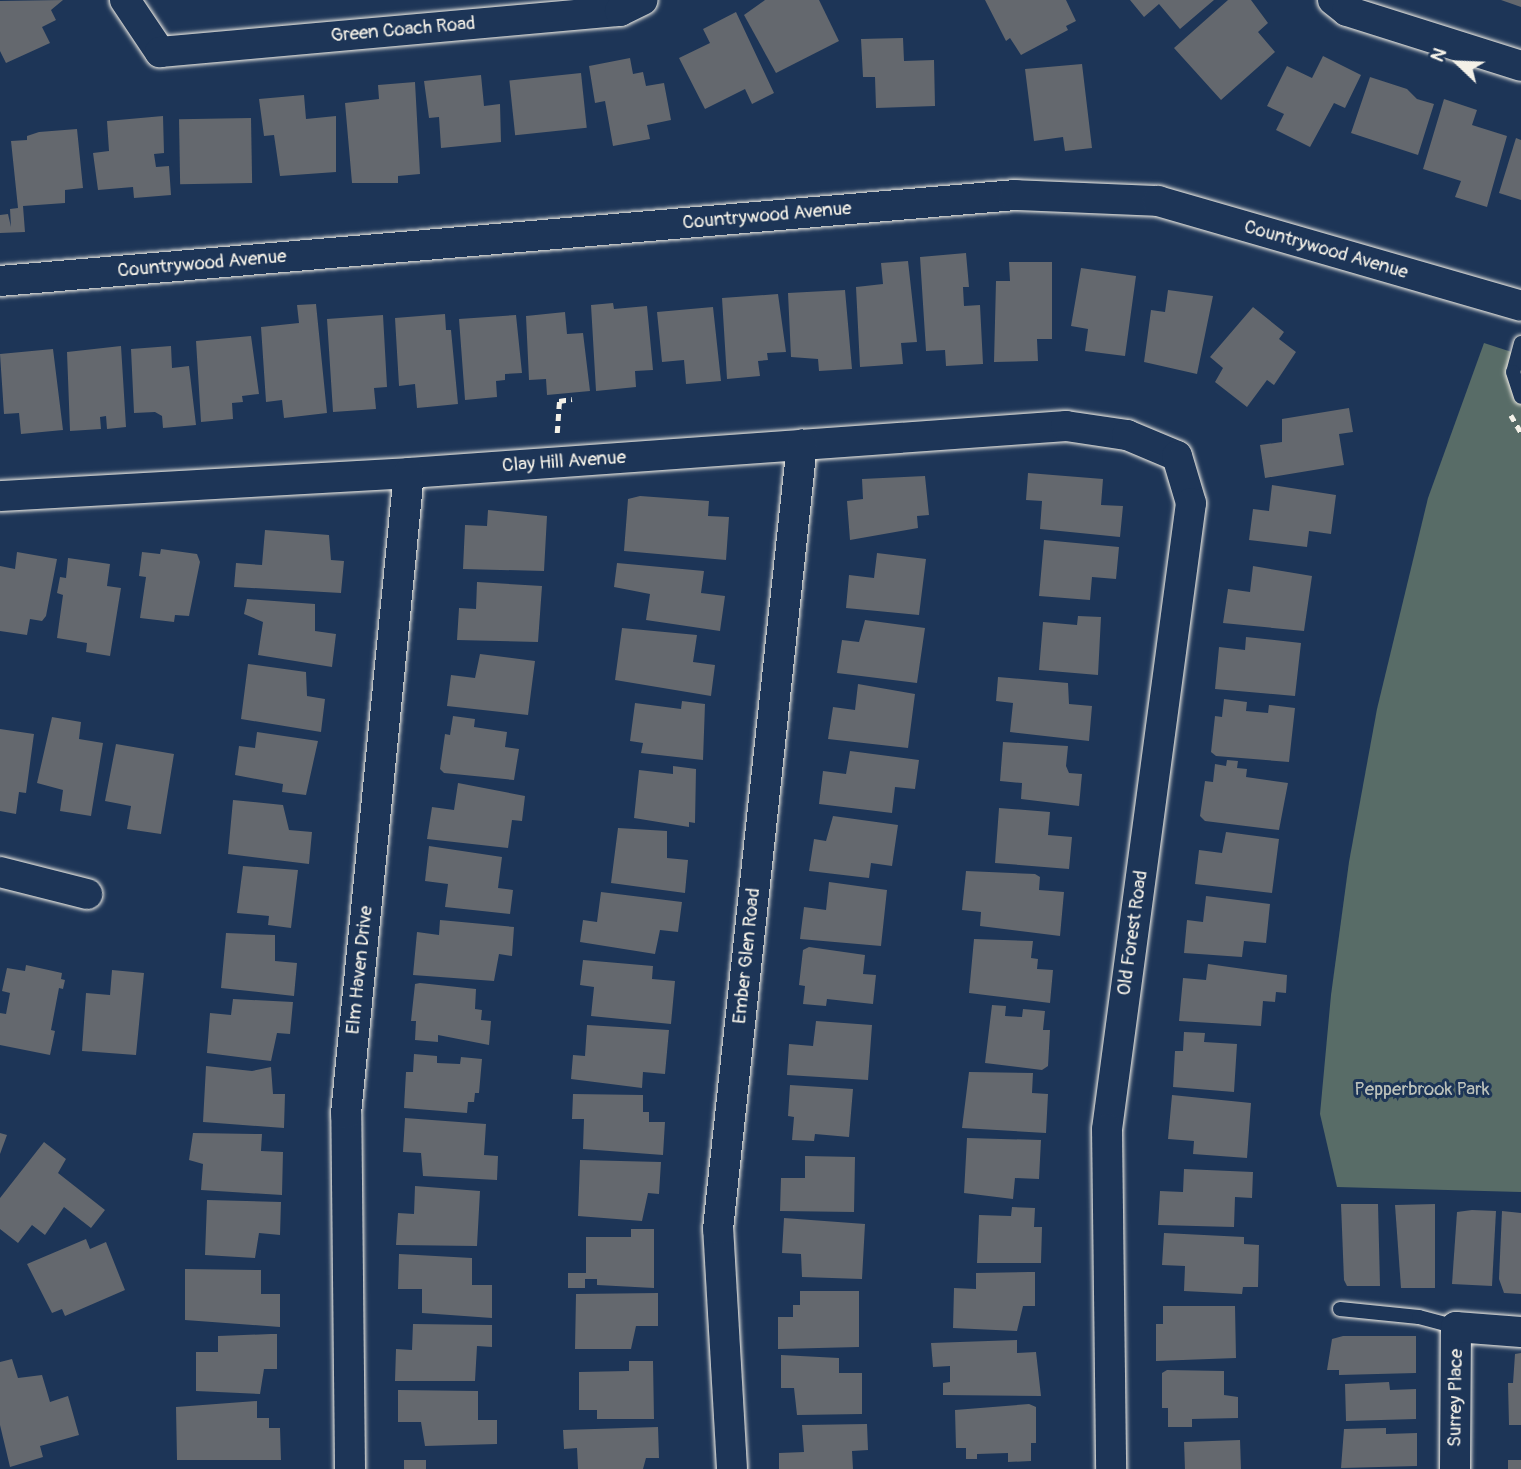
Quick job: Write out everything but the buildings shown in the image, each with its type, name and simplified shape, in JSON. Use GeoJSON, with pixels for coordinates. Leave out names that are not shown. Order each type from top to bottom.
{"type":"FeatureCollection","features":[{"type":"Feature","properties":{"kind":"street","name":"Green Coach Road"},"geometry":{"type":"LineString","coordinates":[[125,0],[160,52],[620,11],[643,0]]}},
{"type":"Feature","properties":{"kind":"street"},"geometry":{"type":"LineString","coordinates":[[1334,0],[1347,11],[1521,66]]}},
{"type":"Feature","properties":{"kind":"street","name":"Countrywood Avenue"},"geometry":{"type":"LineString","coordinates":[[0,281],[1015,195],[1158,201],[1521,306]]}},
{"type":"Feature","properties":{"kind":"street","name":"Clay Hill Avenue"},"geometry":{"type":"LineString","coordinates":[[0,496],[409,473],[1066,426],[1126,435]]}},
{"type":"Feature","properties":{"kind":"street","name":"Old Forest Road"},"geometry":{"type":"LineString","coordinates":[[1111,1469],[1107,1129],[1191,503],[1177,456],[1126,435]]}},
{"type":"Feature","properties":{"kind":"street","name":"Ember Glen Road"},"geometry":{"type":"LineString","coordinates":[[732,1469],[718,1229],[802,444]]}},
{"type":"Feature","properties":{"kind":"street","name":"Elm Haven Drive"},"geometry":{"type":"LineString","coordinates":[[350,1469],[346,1114],[409,473]]}},
{"type":"Feature","properties":{"kind":"street"},"geometry":{"type":"LineString","coordinates":[[0,872],[87,894]]}},
{"type":"Feature","properties":{"kind":"street"},"geometry":{"type":"LineString","coordinates":[[1457,1327],[1521,1332]]}},
{"type":"Feature","properties":{"kind":"street","name":"Surrey Place"},"geometry":{"type":"LineString","coordinates":[[1455,1469],[1457,1327]]}},
{"type":"Feature","properties":{"kind":"lane"},"geometry":{"type":"LineString","coordinates":[[1521,343],[1513,372],[1521,397]]}},
{"type":"Feature","properties":{"kind":"lane"},"geometry":{"type":"LineString","coordinates":[[1340,1309],[1419,1317],[1457,1327]]}},
{"type":"Feature","properties":{"kind":"path"},"geometry":{"type":"LineString","coordinates":[[557,433],[559,401],[572,399]]}},
{"type":"Feature","properties":{"kind":"green space","name":"Pepperbrook Park"},"geometry":{"type":"Polygon","coordinates":[[[1484,343],[1521,355],[1521,1192],[1337,1187],[1320,1114],[1331,995],[1349,862],[1377,709],[1428,498],[1484,343]]]}}]}
